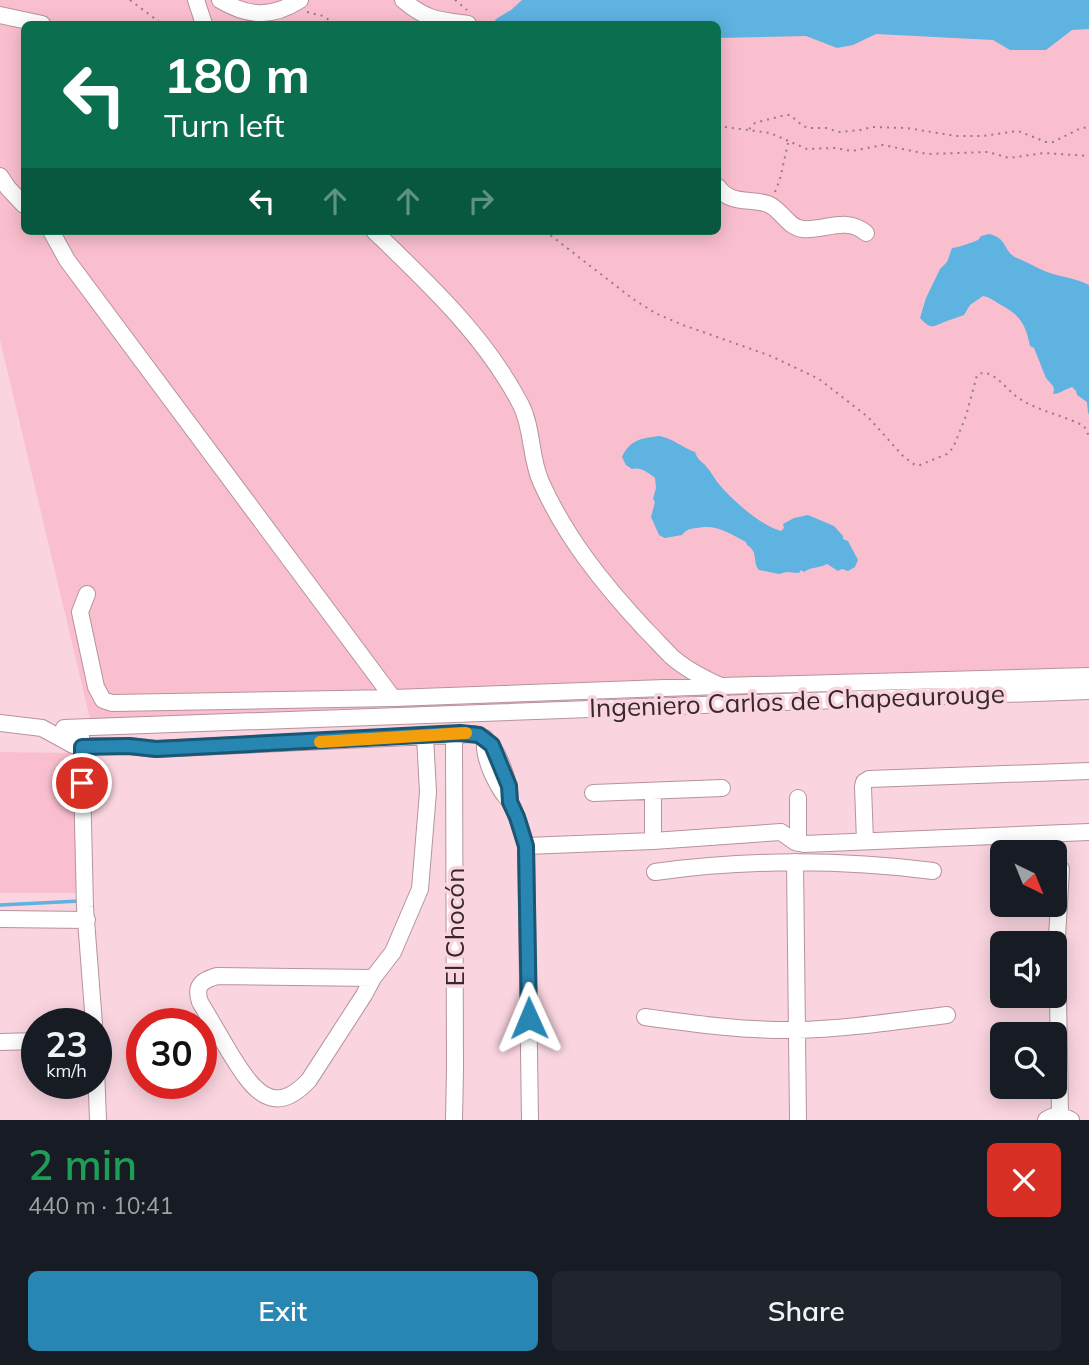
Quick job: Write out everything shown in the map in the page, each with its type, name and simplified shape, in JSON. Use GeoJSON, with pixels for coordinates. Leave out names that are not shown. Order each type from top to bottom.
{"type":"FeatureCollection","features":[{"type":"Feature","properties":{"kind":"street"},"geometry":{"type":"LineString","coordinates":[[196,0],[203,21]]}},
{"type":"Feature","properties":{"kind":"street"},"geometry":{"type":"LineString","coordinates":[[206,0],[213,21]]}},
{"type":"Feature","properties":{"kind":"street"},"geometry":{"type":"LineString","coordinates":[[220,0],[237,10],[247,12],[265,13],[302,6]]}},
{"type":"Feature","properties":{"kind":"street"},"geometry":{"type":"LineString","coordinates":[[403,0],[426,16],[444,21]]}},
{"type":"Feature","properties":{"kind":"street"},"geometry":{"type":"LineString","coordinates":[[0,15],[28,21]]}},
{"type":"Feature","properties":{"kind":"street"},"geometry":{"type":"LineString","coordinates":[[0,26],[21,29]]}},
{"type":"Feature","properties":{"kind":"street"},"geometry":{"type":"LineString","coordinates":[[0,176],[21,202]]}},
{"type":"Feature","properties":{"kind":"street"},"geometry":{"type":"LineString","coordinates":[[721,192],[730,198],[771,205],[792,225],[801,229],[855,225],[866,233]]}},
{"type":"Feature","properties":{"kind":"street"},"geometry":{"type":"LineString","coordinates":[[53,235],[67,260],[393,698]]}},
{"type":"Feature","properties":{"kind":"street"},"geometry":{"type":"LineString","coordinates":[[378,235],[468,327],[499,369],[526,415],[539,479],[572,540],[603,582],[672,657],[701,677],[721,686]]}},
{"type":"Feature","properties":{"kind":"street"},"geometry":{"type":"LineString","coordinates":[[87,594],[80,612],[96,687],[103,700],[112,703],[393,698],[1089,676]]}},
{"type":"Feature","properties":{"kind":"street"},"geometry":{"type":"LineString","coordinates":[[664,688],[671,673],[672,657]]}},
{"type":"Feature","properties":{"kind":"street","name":"Ingeniero Carlos de Chapeaurouge"},"geometry":{"type":"LineString","coordinates":[[64,728],[1089,691]]}},
{"type":"Feature","properties":{"kind":"street"},"geometry":{"type":"LineString","coordinates":[[0,723],[42,728],[78,749],[129,746],[156,749],[457,734],[479,735],[485,738],[496,753],[509,786],[510,802],[526,846],[530,1120]]}},
{"type":"Feature","properties":{"kind":"street"},"geometry":{"type":"LineString","coordinates":[[81,727],[78,749],[93,1008]]}},
{"type":"Feature","properties":{"kind":"street","name":"El Chocón"},"geometry":{"type":"LineString","coordinates":[[454,1120],[457,734]]}},
{"type":"Feature","properties":{"kind":"street"},"geometry":{"type":"LineString","coordinates":[[373,978],[217,976],[200,984],[197,990],[198,997],[248,1082],[259,1094],[266,1098],[282,1100],[301,1090],[373,978],[393,952],[420,890],[428,792],[425,736]]}},
{"type":"Feature","properties":{"kind":"street"},"geometry":{"type":"LineString","coordinates":[[865,841],[863,787],[864,782],[869,779],[1089,771]]}},
{"type":"Feature","properties":{"kind":"street"},"geometry":{"type":"LineString","coordinates":[[593,793],[722,788]]}},
{"type":"Feature","properties":{"kind":"street"},"geometry":{"type":"LineString","coordinates":[[653,791],[653,841]]}},
{"type":"Feature","properties":{"kind":"street"},"geometry":{"type":"LineString","coordinates":[[798,798],[798,842]]}},
{"type":"Feature","properties":{"kind":"street"},"geometry":{"type":"LineString","coordinates":[[526,846],[780,832],[804,844],[1089,832]]}},
{"type":"Feature","properties":{"kind":"street"},"geometry":{"type":"LineString","coordinates":[[655,872],[753,862],[886,865],[933,871]]}},
{"type":"Feature","properties":{"kind":"street"},"geometry":{"type":"LineString","coordinates":[[795,862],[798,1120]]}},
{"type":"Feature","properties":{"kind":"street"},"geometry":{"type":"LineString","coordinates":[[0,919],[86,907]]}},
{"type":"Feature","properties":{"kind":"street"},"geometry":{"type":"LineString","coordinates":[[1058,917],[1059,1118]]}},
{"type":"Feature","properties":{"kind":"street"},"geometry":{"type":"LineString","coordinates":[[646,1017],[747,1029],[797,1030],[947,1015]]}},
{"type":"Feature","properties":{"kind":"street"},"geometry":{"type":"LineString","coordinates":[[0,1042],[21,1041]]}},
{"type":"Feature","properties":{"kind":"street"},"geometry":{"type":"LineString","coordinates":[[97,1099],[98,1120]]}},
{"type":"Feature","properties":{"kind":"path"},"geometry":{"type":"LineString","coordinates":[[130,0],[158,21]]}},
{"type":"Feature","properties":{"kind":"path"},"geometry":{"type":"LineString","coordinates":[[302,6],[330,21]]}},
{"type":"Feature","properties":{"kind":"path"},"geometry":{"type":"LineString","coordinates":[[749,129],[755,123],[785,115],[809,128],[826,128],[839,132],[872,127],[907,128],[956,136],[983,136],[1018,131],[1053,142],[1081,128],[1089,127]]}},
{"type":"Feature","properties":{"kind":"path"},"geometry":{"type":"LineString","coordinates":[[721,126],[770,133],[800,148],[817,150],[852,150],[883,145],[926,154],[988,152],[1009,158],[1044,153],[1089,156]]}},
{"type":"Feature","properties":{"kind":"path"},"geometry":{"type":"LineString","coordinates":[[771,205],[789,142]]}},
{"type":"Feature","properties":{"kind":"path"},"geometry":{"type":"LineString","coordinates":[[550,235],[655,313],[682,326],[771,356],[819,379],[869,417],[903,456],[915,464],[920,465],[947,454],[953,448],[979,372],[991,374],[1019,398],[1084,426],[1089,436]]}},
{"type":"Feature","properties":{"kind":"shaded area"},"geometry":{"type":"Polygon","coordinates":[[[0,0],[1089,0],[1089,684],[91,723],[0,340],[0,0]]]}},
{"type":"Feature","properties":{"kind":"shaded area"},"geometry":{"type":"Polygon","coordinates":[[[0,752],[73,753],[79,893],[0,893],[0,752]]]}},
{"type":"Feature","properties":{"kind":"water"},"geometry":{"type":"Polygon","coordinates":[[[522,0],[1089,0],[1089,29],[1072,30],[1046,50],[1010,50],[993,40],[876,34],[853,45],[837,48],[806,36],[721,38],[721,21],[495,21],[522,0]]]}},
{"type":"Feature","properties":{"kind":"water"},"geometry":{"type":"Polygon","coordinates":[[[989,234],[1003,242],[1017,258],[1047,272],[1089,285],[1089,414],[1087,402],[1077,395],[1072,387],[1053,394],[1053,386],[1046,378],[1034,348],[1030,346],[1022,322],[991,299],[983,296],[970,305],[964,315],[935,326],[927,325],[920,318],[926,298],[952,248],[969,244],[989,234]]]}},
{"type":"Feature","properties":{"kind":"water"},"geometry":{"type":"Polygon","coordinates":[[[660,436],[695,452],[731,497],[773,528],[781,531],[783,524],[808,515],[834,526],[843,539],[848,541],[858,560],[855,567],[848,571],[838,571],[827,564],[804,572],[801,570],[799,573],[779,574],[759,570],[753,551],[746,542],[722,530],[704,527],[690,529],[682,535],[665,538],[659,535],[651,517],[655,502],[655,478],[641,469],[632,469],[622,457],[633,443],[660,436]]]}},
{"type":"Feature","properties":{"kind":"waterway"},"geometry":{"type":"LineString","coordinates":[[0,905],[80,901]]}},
{"type":"Feature","properties":{"kind":"slow traffic"},"geometry":{"type":"LineString","coordinates":[[320,742],[466,733]]}},
{"type":"Feature","properties":{"kind":"route"},"geometry":{"type":"LineString","coordinates":[[82,783],[82,747],[129,746],[156,749],[460,733],[485,738],[496,753],[509,786],[510,802],[526,846],[529,1018]]}}]}
